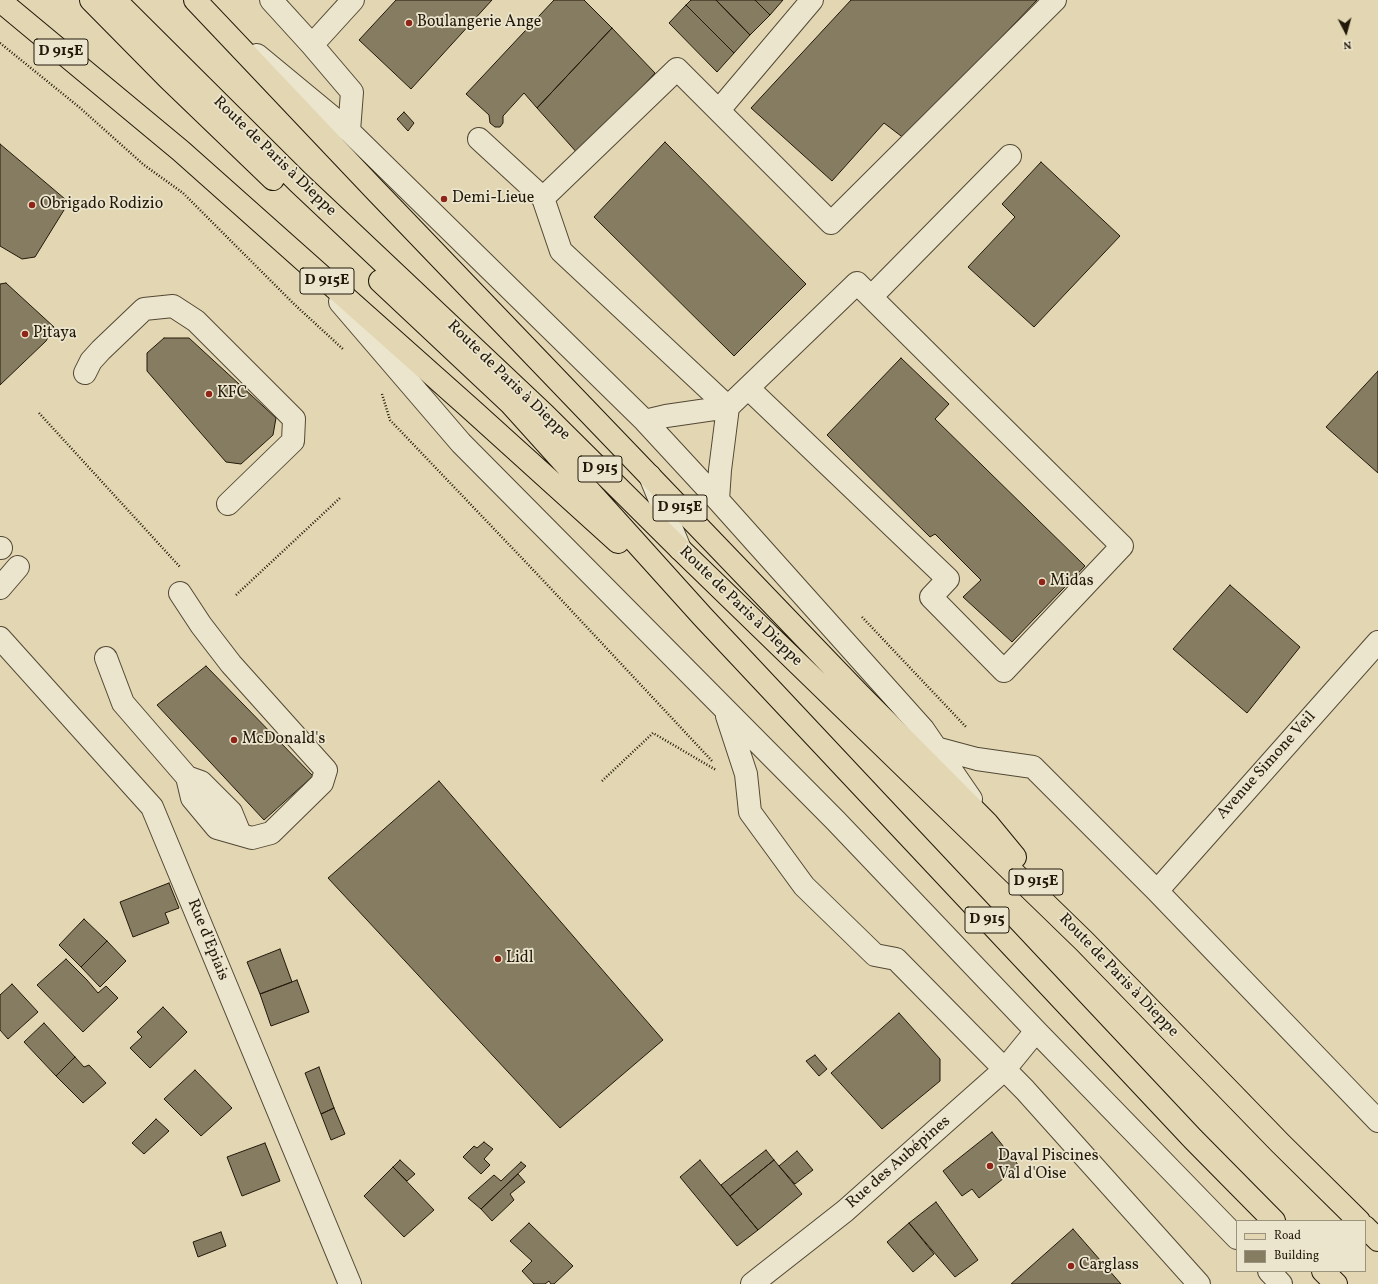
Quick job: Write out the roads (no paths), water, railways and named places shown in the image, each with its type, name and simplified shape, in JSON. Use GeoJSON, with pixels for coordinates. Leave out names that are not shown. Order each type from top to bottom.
{"type":"FeatureCollection","features":[{"type":"Feature","properties":{"kind":"main road","name":"Route de Paris à Dieppe"},"geometry":{"type":"LineString","coordinates":[[91,0],[173,83],[510,404],[703,617],[1176,1121],[1273,1220]]}},
{"type":"Feature","properties":{"kind":"main road","name":"Route de Paris à Dieppe"},"geometry":{"type":"LineString","coordinates":[[115,0],[298,182],[545,415],[680,549],[1084,941],[1280,1143],[1358,1220]]}},
{"type":"Feature","properties":{"kind":"main road","name":"D 915E"},"geometry":{"type":"LineString","coordinates":[[0,3],[10,9],[181,151],[703,617]]}},
{"type":"Feature","properties":{"kind":"main road","name":"D 915E"},"geometry":{"type":"LineString","coordinates":[[199,5],[859,694],[987,823],[1084,941]]}},
{"type":"Feature","properties":{"kind":"main road"},"geometry":{"type":"LineString","coordinates":[[1366,1228],[1378,1240]]}},
{"type":"Feature","properties":{"kind":"main road"},"geometry":{"type":"LineString","coordinates":[[1324,1272],[1336,1284]]}},
{"type":"Feature","properties":{"kind":"street"},"geometry":{"type":"LineString","coordinates":[[271,0],[352,92],[349,130]]}},
{"type":"Feature","properties":{"kind":"street"},"geometry":{"type":"LineString","coordinates":[[312,45],[353,0]]}},
{"type":"Feature","properties":{"kind":"street"},"geometry":{"type":"LineString","coordinates":[[719,110],[812,0]]}},
{"type":"Feature","properties":{"kind":"street"},"geometry":{"type":"LineString","coordinates":[[544,198],[678,68],[832,223],[1055,0]]}},
{"type":"Feature","properties":{"kind":"street"},"geometry":{"type":"LineString","coordinates":[[199,5],[349,130],[645,421],[718,500],[923,729],[987,823]]}},
{"type":"Feature","properties":{"kind":"street"},"geometry":{"type":"LineString","coordinates":[[479,139],[544,198],[561,251],[728,407]]}},
{"type":"Feature","properties":{"kind":"street"},"geometry":{"type":"LineString","coordinates":[[871,297],[1010,156]]}},
{"type":"Feature","properties":{"kind":"street"},"geometry":{"type":"LineString","coordinates":[[305,261],[461,443],[836,822],[1236,1237]]}},
{"type":"Feature","properties":{"kind":"street"},"geometry":{"type":"LineString","coordinates":[[645,421],[666,416],[728,407],[857,283],[1122,546],[1004,671],[931,597],[948,579],[748,388]]}},
{"type":"Feature","properties":{"kind":"street"},"geometry":{"type":"LineString","coordinates":[[85,373],[91,361],[101,350],[144,310],[173,306],[196,321],[294,419],[293,441],[228,504]]}},
{"type":"Feature","properties":{"kind":"street"},"geometry":{"type":"LineString","coordinates":[[718,500],[720,470],[728,407]]}},
{"type":"Feature","properties":{"kind":"street"},"geometry":{"type":"LineString","coordinates":[[649,476],[680,549]]}},
{"type":"Feature","properties":{"kind":"street"},"geometry":{"type":"LineString","coordinates":[[0,588],[18,567]]}},
{"type":"Feature","properties":{"kind":"street"},"geometry":{"type":"LineString","coordinates":[[106,658],[123,703],[187,777],[201,782],[231,812],[240,834],[252,838],[271,833],[322,783],[326,770],[231,664],[200,625],[180,593]]}},
{"type":"Feature","properties":{"kind":"street","name":"Rue d'Epiais"},"geometry":{"type":"LineString","coordinates":[[0,638],[152,807],[350,1284]]}},
{"type":"Feature","properties":{"kind":"street","name":"Avenue Simone Veil"},"geometry":{"type":"LineString","coordinates":[[1157,891],[1378,642]]}},
{"type":"Feature","properties":{"kind":"street"},"geometry":{"type":"LineString","coordinates":[[725,711],[735,774],[750,812],[804,886],[875,955],[896,959],[1005,1069],[1199,1284]]}},
{"type":"Feature","properties":{"kind":"street"},"geometry":{"type":"LineString","coordinates":[[936,748],[978,759],[1033,767],[1157,891],[1378,1121]]}},
{"type":"Feature","properties":{"kind":"street","name":"Rue des Aubépines"},"geometry":{"type":"LineString","coordinates":[[752,1284],[845,1211],[1005,1069],[1036,1031]]}},
{"type":"Feature","properties":{"kind":"street"},"geometry":{"type":"LineString","coordinates":[[1270,1272],[1282,1284]]}},
{"type":"Feature","properties":{"kind":"place","name":"Boulangerie Ange"},"geometry":{"type":"Point","coordinates":[409,23]}},
{"type":"Feature","properties":{"kind":"place","name":"Demi-Lieue"},"geometry":{"type":"Point","coordinates":[444,199]}},
{"type":"Feature","properties":{"kind":"place","name":"Obrigado Rodizio"},"geometry":{"type":"Point","coordinates":[32,205]}},
{"type":"Feature","properties":{"kind":"place","name":"Pitaya"},"geometry":{"type":"Point","coordinates":[25,334]}},
{"type":"Feature","properties":{"kind":"place","name":"KFC"},"geometry":{"type":"Point","coordinates":[209,394]}},
{"type":"Feature","properties":{"kind":"place","name":"Midas"},"geometry":{"type":"Point","coordinates":[1042,582]}},
{"type":"Feature","properties":{"kind":"place","name":"McDonald's"},"geometry":{"type":"Point","coordinates":[234,740]}},
{"type":"Feature","properties":{"kind":"place","name":"Lidl"},"geometry":{"type":"Point","coordinates":[498,959]}},
{"type":"Feature","properties":{"kind":"place","name":"Daval Piscines Val d'Oise"},"geometry":{"type":"Point","coordinates":[990,1166]}},
{"type":"Feature","properties":{"kind":"place","name":"Carglass"},"geometry":{"type":"Point","coordinates":[1071,1266]}}]}
